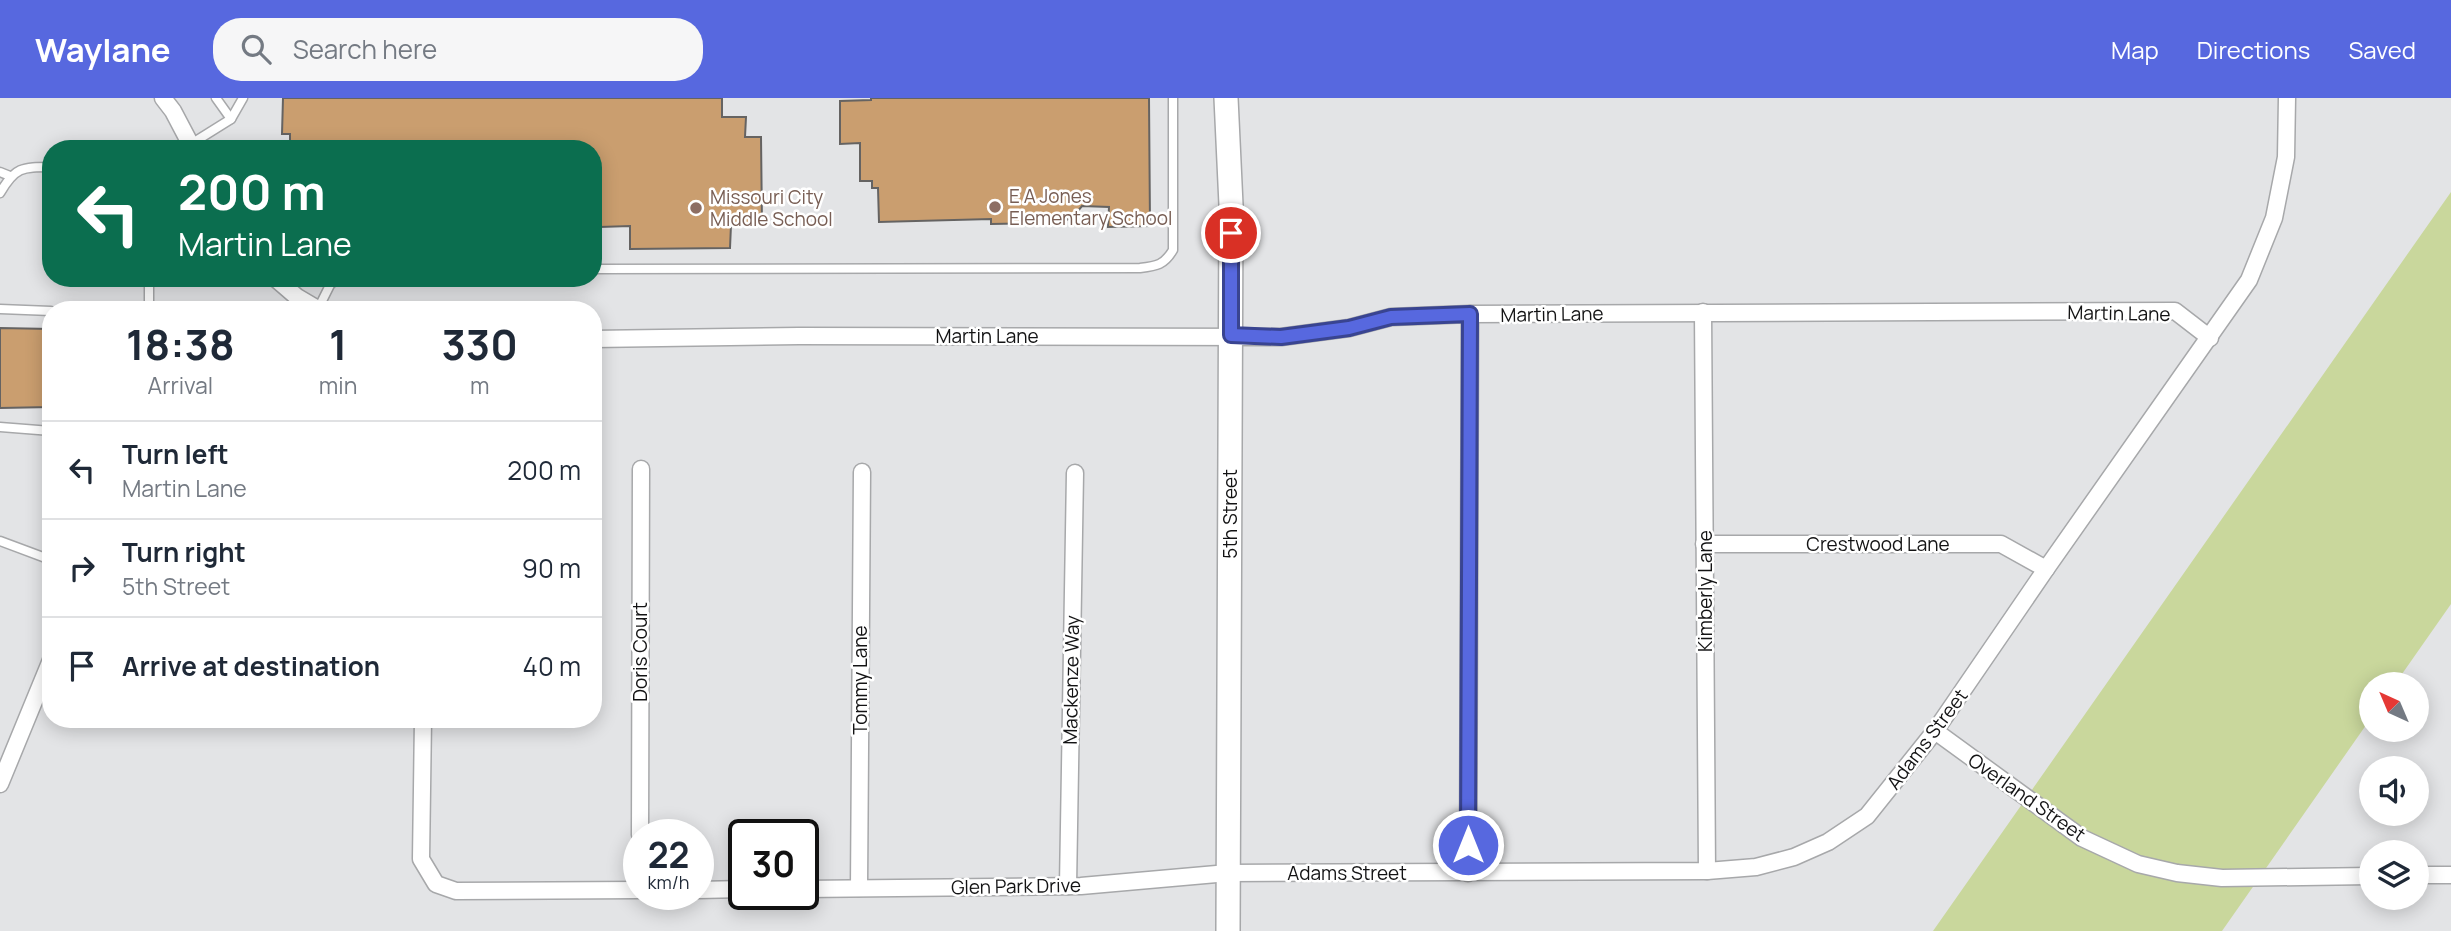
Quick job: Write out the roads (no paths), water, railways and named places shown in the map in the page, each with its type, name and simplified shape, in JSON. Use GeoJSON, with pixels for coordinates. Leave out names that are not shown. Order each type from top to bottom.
{"type":"FeatureCollection","features":[{"type":"Feature","properties":{"kind":"main road","name":"5th Street"},"geometry":{"type":"LineString","coordinates":[[1226,98],[1231,205],[1228,931]]}},
{"type":"Feature","properties":{"kind":"street"},"geometry":{"type":"LineString","coordinates":[[163,98],[189,140]]}},
{"type":"Feature","properties":{"kind":"street","name":"Adams Street"},"geometry":{"type":"LineString","coordinates":[[1228,873],[1706,871],[1756,867],[1828,842],[1867,816],[1936,731],[2249,280],[2274,218],[2286,157],[2287,98]]}},
{"type":"Feature","properties":{"kind":"street"},"geometry":{"type":"LineString","coordinates":[[285,287],[304,301]]}},
{"type":"Feature","properties":{"kind":"street","name":"Martin Lane"},"geometry":{"type":"LineString","coordinates":[[602,339],[1231,335],[1281,337],[1349,328],[1391,317],[1470,314],[2175,311],[2210,338]]}},
{"type":"Feature","properties":{"kind":"street","name":"Kimberly Lane"},"geometry":{"type":"LineString","coordinates":[[1703,312],[1706,871]]}},
{"type":"Feature","properties":{"kind":"street"},"geometry":{"type":"LineString","coordinates":[[1468,873],[1470,314]]}},
{"type":"Feature","properties":{"kind":"street","name":"Doris Court"},"geometry":{"type":"LineString","coordinates":[[640,469],[640,819]]}},
{"type":"Feature","properties":{"kind":"street","name":"Tommy Lane"},"geometry":{"type":"LineString","coordinates":[[859,888],[862,472]]}},
{"type":"Feature","properties":{"kind":"street","name":"Mackenze Way"},"geometry":{"type":"LineString","coordinates":[[1068,886],[1075,473]]}},
{"type":"Feature","properties":{"kind":"street","name":"Crestwood Lane"},"geometry":{"type":"LineString","coordinates":[[1704,544],[2001,544],[2046,569]]}},
{"type":"Feature","properties":{"kind":"street"},"geometry":{"type":"LineString","coordinates":[[0,784],[42,682]]}},
{"type":"Feature","properties":{"kind":"street"},"geometry":{"type":"LineString","coordinates":[[423,728],[421,859],[436,884],[456,891],[623,890]]}},
{"type":"Feature","properties":{"kind":"street","name":"Overland Street"},"geometry":{"type":"LineString","coordinates":[[1936,731],[2082,838],[2138,864],[2222,878],[2359,876]]}},
{"type":"Feature","properties":{"kind":"street","name":"Glen Park Drive"},"geometry":{"type":"LineString","coordinates":[[819,889],[1068,886],[1228,873]]}},
{"type":"Feature","properties":{"kind":"street"},"geometry":{"type":"LineString","coordinates":[[2429,875],[2451,875]]}},
{"type":"Feature","properties":{"kind":"lane"},"geometry":{"type":"LineString","coordinates":[[216,98],[231,119]]}},
{"type":"Feature","properties":{"kind":"lane"},"geometry":{"type":"LineString","coordinates":[[201,140],[231,119],[243,98]]}},
{"type":"Feature","properties":{"kind":"lane"},"geometry":{"type":"LineString","coordinates":[[602,269],[1154,266],[1167,261],[1173,250],[1172,98]]}},
{"type":"Feature","properties":{"kind":"lane"},"geometry":{"type":"LineString","coordinates":[[0,193],[10,176],[24,167],[42,167]]}},
{"type":"Feature","properties":{"kind":"lane"},"geometry":{"type":"LineString","coordinates":[[0,172],[10,176]]}},
{"type":"Feature","properties":{"kind":"lane"},"geometry":{"type":"LineString","coordinates":[[0,309],[42,311]]}},
{"type":"Feature","properties":{"kind":"lane"},"geometry":{"type":"LineString","coordinates":[[0,427],[42,429]]}},
{"type":"Feature","properties":{"kind":"lane"},"geometry":{"type":"LineString","coordinates":[[0,541],[42,557]]}},
{"type":"Feature","properties":{"kind":"place","name":"E A Jones Elementary School"},"geometry":{"type":"Point","coordinates":[995,207]}},
{"type":"Feature","properties":{"kind":"place","name":"Missouri City Middle School"},"geometry":{"type":"Point","coordinates":[696,208]}}]}
